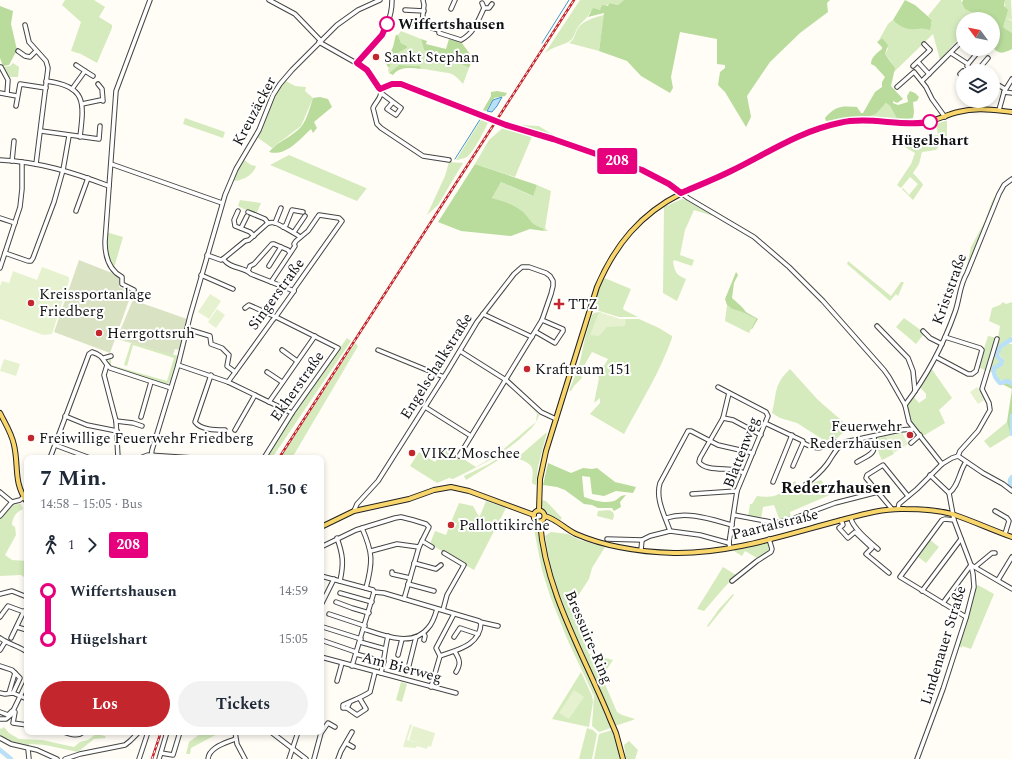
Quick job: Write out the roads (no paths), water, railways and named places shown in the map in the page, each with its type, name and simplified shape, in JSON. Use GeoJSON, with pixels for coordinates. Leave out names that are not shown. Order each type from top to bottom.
{"type":"FeatureCollection","features":[{"type":"Feature","properties":{"kind":"main road"},"geometry":{"type":"LineString","coordinates":[[539,510],[540,479],[543,464],[596,291],[603,272],[614,253],[642,220],[660,206],[681,193],[729,172],[792,139],[830,125],[850,121],[868,120],[921,123],[945,117],[957,112],[979,108],[1012,112]]}},
{"type":"Feature","properties":{"kind":"main road"},"geometry":{"type":"LineString","coordinates":[[0,413],[14,441],[18,482],[24,494]]}},
{"type":"Feature","properties":{"kind":"main road"},"geometry":{"type":"LineString","coordinates":[[324,526],[356,511],[409,499],[434,490],[451,487],[469,491],[534,515],[536,520],[540,522],[545,516],[543,512],[539,510]]}},
{"type":"Feature","properties":{"kind":"main road","name":"Paartalstraße"},"geometry":{"type":"LineString","coordinates":[[545,516],[557,520],[569,530],[582,536],[609,545],[674,553],[704,552],[769,539],[841,520],[892,509],[926,510],[952,514],[1012,536]]}},
{"type":"Feature","properties":{"kind":"main road"},"geometry":{"type":"LineString","coordinates":[[534,515],[535,512],[539,510]]}},
{"type":"Feature","properties":{"kind":"main road","name":"Bressuire-Ring"},"geometry":{"type":"LineString","coordinates":[[540,522],[549,568],[563,610],[610,718],[623,759]]}},
{"type":"Feature","properties":{"kind":"street"},"geometry":{"type":"LineString","coordinates":[[134,290],[122,284],[122,278],[118,275],[109,262],[105,252],[116,91],[150,0]]}},
{"type":"Feature","properties":{"kind":"street"},"geometry":{"type":"LineString","coordinates":[[269,0],[295,14],[320,41],[367,70],[381,91],[393,102]]}},
{"type":"Feature","properties":{"kind":"street","name":"Kreuzäcker"},"geometry":{"type":"LineString","coordinates":[[152,455],[178,365],[222,203],[236,169],[259,130],[276,89],[292,70],[337,25],[350,15],[380,0]]}},
{"type":"Feature","properties":{"kind":"street"},"geometry":{"type":"LineString","coordinates":[[357,63],[382,35],[391,15],[392,0]]}},
{"type":"Feature","properties":{"kind":"street"},"geometry":{"type":"LineString","coordinates":[[422,23],[424,11],[423,0]]}},
{"type":"Feature","properties":{"kind":"street"},"geometry":{"type":"LineString","coordinates":[[451,10],[455,0]]}},
{"type":"Feature","properties":{"kind":"street"},"geometry":{"type":"LineString","coordinates":[[482,3],[484,8]]}},
{"type":"Feature","properties":{"kind":"street"},"geometry":{"type":"LineString","coordinates":[[410,23],[422,23],[425,26],[439,30],[439,33],[461,40],[474,29],[484,8],[487,8],[492,4]]}},
{"type":"Feature","properties":{"kind":"street"},"geometry":{"type":"LineString","coordinates":[[405,10],[424,11]]}},
{"type":"Feature","properties":{"kind":"street"},"geometry":{"type":"LineString","coordinates":[[24,25],[29,42],[46,61],[48,66],[36,164]]}},
{"type":"Feature","properties":{"kind":"street"},"geometry":{"type":"LineString","coordinates":[[913,66],[931,49],[924,44]]}},
{"type":"Feature","properties":{"kind":"street"},"geometry":{"type":"LineString","coordinates":[[922,81],[956,47]]}},
{"type":"Feature","properties":{"kind":"street"},"geometry":{"type":"LineString","coordinates":[[18,51],[28,57],[36,51]]}},
{"type":"Feature","properties":{"kind":"street"},"geometry":{"type":"LineString","coordinates":[[951,53],[966,64]]}},
{"type":"Feature","properties":{"kind":"street"},"geometry":{"type":"LineString","coordinates":[[968,64],[975,56]]}},
{"type":"Feature","properties":{"kind":"street"},"geometry":{"type":"LineString","coordinates":[[982,64],[988,58]]}},
{"type":"Feature","properties":{"kind":"street"},"geometry":{"type":"LineString","coordinates":[[918,62],[930,74]]}},
{"type":"Feature","properties":{"kind":"street"},"geometry":{"type":"LineString","coordinates":[[76,65],[93,76]]}},
{"type":"Feature","properties":{"kind":"street"},"geometry":{"type":"LineString","coordinates":[[0,67],[8,77],[7,94]]}},
{"type":"Feature","properties":{"kind":"street"},"geometry":{"type":"LineString","coordinates":[[72,89],[85,71]]}},
{"type":"Feature","properties":{"kind":"street"},"geometry":{"type":"LineString","coordinates":[[897,87],[914,72],[922,81],[932,99],[945,117]]}},
{"type":"Feature","properties":{"kind":"street"},"geometry":{"type":"LineString","coordinates":[[998,110],[1004,91],[1012,80]]}},
{"type":"Feature","properties":{"kind":"street"},"geometry":{"type":"LineString","coordinates":[[46,82],[63,84],[72,89],[79,97],[82,104],[80,137]]}},
{"type":"Feature","properties":{"kind":"street"},"geometry":{"type":"LineString","coordinates":[[16,106],[20,84],[46,88]]}},
{"type":"Feature","properties":{"kind":"street"},"geometry":{"type":"LineString","coordinates":[[82,104],[101,100],[103,101],[102,89],[98,84]]}},
{"type":"Feature","properties":{"kind":"street"},"geometry":{"type":"LineString","coordinates":[[449,160],[423,156],[392,136],[377,124],[373,108],[381,91],[392,84],[401,84],[506,125],[553,139],[642,170],[669,184],[681,193],[754,237],[789,267],[823,301],[889,377],[905,405],[907,415],[914,429],[942,464]]}},
{"type":"Feature","properties":{"kind":"street"},"geometry":{"type":"LineString","coordinates":[[1000,88],[1004,91],[1012,93]]}},
{"type":"Feature","properties":{"kind":"street"},"geometry":{"type":"LineString","coordinates":[[0,93],[17,96]]}},
{"type":"Feature","properties":{"kind":"street"},"geometry":{"type":"LineString","coordinates":[[41,131],[99,140],[100,126]]}},
{"type":"Feature","properties":{"kind":"street"},"geometry":{"type":"LineString","coordinates":[[5,253],[28,261],[31,261],[33,258],[51,213],[63,170],[69,136]]}},
{"type":"Feature","properties":{"kind":"street"},"geometry":{"type":"LineString","coordinates":[[12,161],[14,141]]}},
{"type":"Feature","properties":{"kind":"street"},"geometry":{"type":"LineString","coordinates":[[0,160],[36,164],[63,170],[109,186]]}},
{"type":"Feature","properties":{"kind":"street"},"geometry":{"type":"LineString","coordinates":[[0,268],[2,258],[20,207],[22,162]]}},
{"type":"Feature","properties":{"kind":"street"},"geometry":{"type":"LineString","coordinates":[[111,164],[222,203]]}},
{"type":"Feature","properties":{"kind":"street"},"geometry":{"type":"LineString","coordinates":[[76,211],[88,178]]}},
{"type":"Feature","properties":{"kind":"street","name":"Kriststraße"},"geometry":{"type":"LineString","coordinates":[[905,405],[936,357],[958,304],[962,282],[967,274],[999,194],[1004,186],[1012,179]]}},
{"type":"Feature","properties":{"kind":"street"},"geometry":{"type":"LineString","coordinates":[[275,223],[281,208]]}},
{"type":"Feature","properties":{"kind":"street"},"geometry":{"type":"LineString","coordinates":[[283,227],[286,225],[292,210],[304,214],[294,232]]}},
{"type":"Feature","properties":{"kind":"street"},"geometry":{"type":"LineString","coordinates":[[238,211],[234,222],[235,226],[250,232],[254,236]]}},
{"type":"Feature","properties":{"kind":"street"},"geometry":{"type":"LineString","coordinates":[[241,228],[248,214],[265,219],[268,223]]}},
{"type":"Feature","properties":{"kind":"street","name":"Singerstraße"},"geometry":{"type":"LineString","coordinates":[[228,382],[276,317],[342,221],[339,218],[319,215],[308,231],[300,237]]}},
{"type":"Feature","properties":{"kind":"street"},"geometry":{"type":"LineString","coordinates":[[0,218],[15,223]]}},
{"type":"Feature","properties":{"kind":"street"},"geometry":{"type":"LineString","coordinates":[[207,255],[221,260],[245,241],[249,240],[268,223],[275,223],[294,232],[300,237],[294,244],[290,253],[271,282]]}},
{"type":"Feature","properties":{"kind":"street"},"geometry":{"type":"LineString","coordinates":[[248,270],[250,266],[254,264],[272,244],[288,250],[290,253]]}},
{"type":"Feature","properties":{"kind":"street"},"geometry":{"type":"LineString","coordinates":[[268,266],[281,247]]}},
{"type":"Feature","properties":{"kind":"street"},"geometry":{"type":"LineString","coordinates":[[223,259],[230,266],[248,270],[251,274],[294,291]]}},
{"type":"Feature","properties":{"kind":"street","name":"Engelschalkstraße"},"geometry":{"type":"LineString","coordinates":[[356,511],[355,506],[378,481],[483,314],[519,269],[529,267],[546,273],[552,278],[553,286],[542,320]]}},
{"type":"Feature","properties":{"kind":"street"},"geometry":{"type":"LineString","coordinates":[[202,275],[232,289]]}},
{"type":"Feature","properties":{"kind":"street"},"geometry":{"type":"LineString","coordinates":[[245,308],[249,306],[315,336],[269,402]]}},
{"type":"Feature","properties":{"kind":"street"},"geometry":{"type":"LineString","coordinates":[[483,314],[532,338]]}},
{"type":"Feature","properties":{"kind":"street"},"geometry":{"type":"LineString","coordinates":[[459,456],[542,320],[561,327],[563,331],[555,344],[536,332]]}},
{"type":"Feature","properties":{"kind":"street"},"geometry":{"type":"LineString","coordinates":[[877,326],[908,358],[913,371],[915,391]]}},
{"type":"Feature","properties":{"kind":"street"},"geometry":{"type":"LineString","coordinates":[[187,329],[210,336],[211,344],[222,348],[229,355],[227,366],[235,372]]}},
{"type":"Feature","properties":{"kind":"street"},"geometry":{"type":"LineString","coordinates":[[923,331],[930,338],[942,344]]}},
{"type":"Feature","properties":{"kind":"street","name":"Ekherstraße"},"geometry":{"type":"LineString","coordinates":[[266,455],[292,413],[338,348],[315,336]]}},
{"type":"Feature","properties":{"kind":"street"},"geometry":{"type":"LineString","coordinates":[[936,357],[968,374],[972,374],[976,370],[982,350],[980,348],[945,337]]}},
{"type":"Feature","properties":{"kind":"street"},"geometry":{"type":"LineString","coordinates":[[898,509],[899,504],[942,464],[958,456],[960,451],[978,430],[990,410],[989,403],[982,389],[997,339]]}},
{"type":"Feature","properties":{"kind":"street"},"geometry":{"type":"LineString","coordinates":[[282,350],[297,361]]}},
{"type":"Feature","properties":{"kind":"street"},"geometry":{"type":"LineString","coordinates":[[378,350],[444,377]]}},
{"type":"Feature","properties":{"kind":"street"},"geometry":{"type":"LineString","coordinates":[[460,350],[506,380],[541,412],[556,419]]}},
{"type":"Feature","properties":{"kind":"street"},"geometry":{"type":"LineString","coordinates":[[51,455],[89,354],[92,352],[100,354],[110,368],[171,388]]}},
{"type":"Feature","properties":{"kind":"street"},"geometry":{"type":"LineString","coordinates":[[104,358],[111,356]]}},
{"type":"Feature","properties":{"kind":"street"},"geometry":{"type":"LineString","coordinates":[[107,365],[104,375],[116,421],[118,455]]}},
{"type":"Feature","properties":{"kind":"street"},"geometry":{"type":"LineString","coordinates":[[178,365],[228,382],[292,413]]}},
{"type":"Feature","properties":{"kind":"street"},"geometry":{"type":"LineString","coordinates":[[267,372],[282,382]]}},
{"type":"Feature","properties":{"kind":"street"},"geometry":{"type":"LineString","coordinates":[[211,376],[195,422],[197,425],[204,428],[225,430]]}},
{"type":"Feature","properties":{"kind":"street"},"geometry":{"type":"LineString","coordinates":[[141,417],[151,382]]}},
{"type":"Feature","properties":{"kind":"street"},"geometry":{"type":"LineString","coordinates":[[718,387],[729,393],[723,418],[699,460],[701,465],[720,469],[736,470],[744,473]]}},
{"type":"Feature","properties":{"kind":"street","name":"Blattenweg"},"geometry":{"type":"LineString","coordinates":[[729,393],[766,412],[768,416],[737,491],[729,546]]}},
{"type":"Feature","properties":{"kind":"street"},"geometry":{"type":"LineString","coordinates":[[235,430],[255,395]]}},
{"type":"Feature","properties":{"kind":"street"},"geometry":{"type":"LineString","coordinates":[[425,407],[471,436]]}},
{"type":"Feature","properties":{"kind":"street"},"geometry":{"type":"LineString","coordinates":[[65,416],[86,425],[117,431]]}},
{"type":"Feature","properties":{"kind":"street"},"geometry":{"type":"LineString","coordinates":[[723,418],[733,420],[760,435]]}},
{"type":"Feature","properties":{"kind":"street"},"geometry":{"type":"LineString","coordinates":[[116,421],[133,423],[142,426]]}},
{"type":"Feature","properties":{"kind":"street"},"geometry":{"type":"LineString","coordinates":[[765,423],[781,432],[783,430],[804,441],[793,466]]}},
{"type":"Feature","properties":{"kind":"street"},"geometry":{"type":"LineString","coordinates":[[806,484],[827,464],[839,446],[847,441],[900,430],[914,429]]}},
{"type":"Feature","properties":{"kind":"street"},"geometry":{"type":"LineString","coordinates":[[670,531],[658,497],[658,490],[660,483],[688,431],[691,431],[718,445],[753,453]]}},
{"type":"Feature","properties":{"kind":"street"},"geometry":{"type":"LineString","coordinates":[[772,482],[792,435]]}},
{"type":"Feature","properties":{"kind":"street"},"geometry":{"type":"LineString","coordinates":[[911,443],[920,435]]}},
{"type":"Feature","properties":{"kind":"street"},"geometry":{"type":"LineString","coordinates":[[857,462],[872,453],[874,450],[874,436]]}},
{"type":"Feature","properties":{"kind":"street"},"geometry":{"type":"LineString","coordinates":[[802,443],[816,449],[832,443],[839,446]]}},
{"type":"Feature","properties":{"kind":"street"},"geometry":{"type":"LineString","coordinates":[[55,445],[82,455]]}},
{"type":"Feature","properties":{"kind":"street"},"geometry":{"type":"LineString","coordinates":[[958,456],[1012,491]]}},
{"type":"Feature","properties":{"kind":"street"},"geometry":{"type":"LineString","coordinates":[[930,475],[949,493],[955,487],[961,470],[966,462]]}},
{"type":"Feature","properties":{"kind":"street"},"geometry":{"type":"LineString","coordinates":[[892,509],[866,476],[884,466],[908,496]]}},
{"type":"Feature","properties":{"kind":"street"},"geometry":{"type":"LineString","coordinates":[[692,494],[737,491]]}},
{"type":"Feature","properties":{"kind":"street"},"geometry":{"type":"LineString","coordinates":[[0,492],[12,502]]}},
{"type":"Feature","properties":{"kind":"street"},"geometry":{"type":"LineString","coordinates":[[734,515],[776,523],[792,519],[835,503],[878,492]]}},
{"type":"Feature","properties":{"kind":"street","name":"Lindenauer Straße"},"geometry":{"type":"LineString","coordinates":[[917,759],[938,705],[974,587],[971,565],[952,514],[949,493]]}},
{"type":"Feature","properties":{"kind":"street"},"geometry":{"type":"LineString","coordinates":[[0,516],[12,502],[24,497]]}},
{"type":"Feature","properties":{"kind":"street"},"geometry":{"type":"LineString","coordinates":[[995,511],[1007,518],[1008,521],[1005,534]]}},
{"type":"Feature","properties":{"kind":"street"},"geometry":{"type":"LineString","coordinates":[[666,518],[676,515],[687,515],[732,525]]}},
{"type":"Feature","properties":{"kind":"street"},"geometry":{"type":"LineString","coordinates":[[324,545],[337,538],[362,528],[401,517],[414,520],[428,526],[429,528],[419,547],[404,599]]}},
{"type":"Feature","properties":{"kind":"street"},"geometry":{"type":"LineString","coordinates":[[850,518],[851,522],[878,549]]}},
{"type":"Feature","properties":{"kind":"street"},"geometry":{"type":"LineString","coordinates":[[841,520],[843,525],[839,528],[848,538],[855,532],[872,548],[866,554],[888,573]]}},
{"type":"Feature","properties":{"kind":"street"},"geometry":{"type":"LineString","coordinates":[[954,520],[942,520],[900,577],[966,617]]}},
{"type":"Feature","properties":{"kind":"street"},"geometry":{"type":"LineString","coordinates":[[362,528],[371,551],[371,571],[366,588]]}},
{"type":"Feature","properties":{"kind":"street"},"geometry":{"type":"LineString","coordinates":[[607,539],[642,540],[650,536],[670,531],[700,535],[729,546]]}},
{"type":"Feature","properties":{"kind":"street"},"geometry":{"type":"LineString","coordinates":[[337,538],[343,561],[340,581]]}},
{"type":"Feature","properties":{"kind":"street"},"geometry":{"type":"LineString","coordinates":[[732,581],[771,552],[772,549],[769,539]]}},
{"type":"Feature","properties":{"kind":"street"},"geometry":{"type":"LineString","coordinates":[[922,590],[961,539]]}},
{"type":"Feature","properties":{"kind":"street"},"geometry":{"type":"LineString","coordinates":[[641,550],[642,540]]}},
{"type":"Feature","properties":{"kind":"street"},"geometry":{"type":"LineString","coordinates":[[422,541],[432,547]]}},
{"type":"Feature","properties":{"kind":"street"},"geometry":{"type":"LineString","coordinates":[[371,551],[397,544],[419,547]]}},
{"type":"Feature","properties":{"kind":"street"},"geometry":{"type":"LineString","coordinates":[[975,567],[992,553],[995,553]]}},
{"type":"Feature","properties":{"kind":"street"},"geometry":{"type":"LineString","coordinates":[[443,610],[448,595],[464,565],[444,554]]}},
{"type":"Feature","properties":{"kind":"street"},"geometry":{"type":"LineString","coordinates":[[998,580],[1012,557]]}},
{"type":"Feature","properties":{"kind":"street"},"geometry":{"type":"LineString","coordinates":[[414,563],[436,569],[441,565]]}},
{"type":"Feature","properties":{"kind":"street"},"geometry":{"type":"LineString","coordinates":[[943,603],[971,565],[1012,589]]}},
{"type":"Feature","properties":{"kind":"street"},"geometry":{"type":"LineString","coordinates":[[392,572],[392,574],[410,578]]}},
{"type":"Feature","properties":{"kind":"street"},"geometry":{"type":"LineString","coordinates":[[324,577],[373,590],[374,592],[443,610],[479,622],[498,626]]}},
{"type":"Feature","properties":{"kind":"street"},"geometry":{"type":"LineString","coordinates":[[324,599],[334,579]]}},
{"type":"Feature","properties":{"kind":"street"},"geometry":{"type":"LineString","coordinates":[[408,584],[434,591]]}},
{"type":"Feature","properties":{"kind":"street"},"geometry":{"type":"LineString","coordinates":[[0,594],[12,591],[24,596]]}},
{"type":"Feature","properties":{"kind":"street"},"geometry":{"type":"LineString","coordinates":[[352,666],[374,592]]}},
{"type":"Feature","properties":{"kind":"street"},"geometry":{"type":"LineString","coordinates":[[340,593],[372,602]]}},
{"type":"Feature","properties":{"kind":"street"},"geometry":{"type":"LineString","coordinates":[[336,602],[369,613]]}},
{"type":"Feature","properties":{"kind":"street"},"geometry":{"type":"LineString","coordinates":[[0,617],[8,606],[24,612]]}},
{"type":"Feature","properties":{"kind":"street"},"geometry":{"type":"LineString","coordinates":[[329,614],[388,636],[402,638],[416,637],[423,633],[432,622],[437,609]]}},
{"type":"Feature","properties":{"kind":"street"},"geometry":{"type":"LineString","coordinates":[[11,638],[24,614]]}},
{"type":"Feature","properties":{"kind":"street"},"geometry":{"type":"LineString","coordinates":[[431,686],[440,656],[436,648],[454,614]]}},
{"type":"Feature","properties":{"kind":"street"},"geometry":{"type":"LineString","coordinates":[[440,656],[455,652],[472,642],[478,634],[481,626],[479,622]]}},
{"type":"Feature","properties":{"kind":"street"},"geometry":{"type":"LineString","coordinates":[[17,627],[24,629]]}},
{"type":"Feature","properties":{"kind":"street"},"geometry":{"type":"LineString","coordinates":[[324,627],[385,648]]}},
{"type":"Feature","properties":{"kind":"street"},"geometry":{"type":"LineString","coordinates":[[454,637],[460,628],[478,634]]}},
{"type":"Feature","properties":{"kind":"street"},"geometry":{"type":"LineString","coordinates":[[423,633],[425,636],[424,640]]}},
{"type":"Feature","properties":{"kind":"street"},"geometry":{"type":"LineString","coordinates":[[381,673],[388,636]]}},
{"type":"Feature","properties":{"kind":"street"},"geometry":{"type":"LineString","coordinates":[[413,670],[408,669],[416,637]]}},
{"type":"Feature","properties":{"kind":"street"},"geometry":{"type":"LineString","coordinates":[[0,638],[5,642],[24,651]]}},
{"type":"Feature","properties":{"kind":"street"},"geometry":{"type":"LineString","coordinates":[[398,655],[402,638]]}},
{"type":"Feature","properties":{"kind":"street","name":"Am Bierweg"},"geometry":{"type":"LineString","coordinates":[[324,641],[384,662]]}},
{"type":"Feature","properties":{"kind":"street"},"geometry":{"type":"LineString","coordinates":[[0,650],[5,642]]}},
{"type":"Feature","properties":{"kind":"street"},"geometry":{"type":"LineString","coordinates":[[455,652],[460,660],[460,664],[456,672]]}},
{"type":"Feature","properties":{"kind":"street","name":"Am Bierweg"},"geometry":{"type":"LineString","coordinates":[[324,658],[456,693]]}},
{"type":"Feature","properties":{"kind":"street","name":"Am Bierweg"},"geometry":{"type":"LineString","coordinates":[[337,681],[342,663]]}},
{"type":"Feature","properties":{"kind":"street"},"geometry":{"type":"LineString","coordinates":[[0,666],[12,670],[20,678],[11,693]]}},
{"type":"Feature","properties":{"kind":"street"},"geometry":{"type":"LineString","coordinates":[[360,699],[366,709],[357,715],[348,708],[345,709],[343,706],[355,698],[360,699],[370,692],[376,672]]}},
{"type":"Feature","properties":{"kind":"street"},"geometry":{"type":"LineString","coordinates":[[0,719],[9,718],[14,711],[24,688]]}},
{"type":"Feature","properties":{"kind":"street"},"geometry":{"type":"LineString","coordinates":[[0,692],[11,693],[24,698]]}},
{"type":"Feature","properties":{"kind":"street"},"geometry":{"type":"LineString","coordinates":[[0,712],[8,715],[14,711]]}},
{"type":"Feature","properties":{"kind":"street"},"geometry":{"type":"LineString","coordinates":[[14,711],[13,723],[24,725]]}},
{"type":"Feature","properties":{"kind":"street"},"geometry":{"type":"LineString","coordinates":[[324,728],[328,723],[335,727]]}},
{"type":"Feature","properties":{"kind":"street"},"geometry":{"type":"LineString","coordinates":[[343,759],[338,758],[352,732]]}},
{"type":"Feature","properties":{"kind":"street"},"geometry":{"type":"LineString","coordinates":[[65,759],[80,754],[125,745],[136,735]]}},
{"type":"Feature","properties":{"kind":"street"},"geometry":{"type":"LineString","coordinates":[[140,758],[147,735]]}},
{"type":"Feature","properties":{"kind":"street"},"geometry":{"type":"LineString","coordinates":[[160,759],[166,735]]}},
{"type":"Feature","properties":{"kind":"street"},"geometry":{"type":"LineString","coordinates":[[173,755],[179,735]]}},
{"type":"Feature","properties":{"kind":"street"},"geometry":{"type":"LineString","coordinates":[[235,735],[235,739],[245,759]]}},
{"type":"Feature","properties":{"kind":"street"},"geometry":{"type":"LineString","coordinates":[[275,735],[306,759]]}},
{"type":"Feature","properties":{"kind":"street"},"geometry":{"type":"LineString","coordinates":[[289,759],[297,735]]}},
{"type":"Feature","properties":{"kind":"street"},"geometry":{"type":"LineString","coordinates":[[314,759],[321,735]]}},
{"type":"Feature","properties":{"kind":"street"},"geometry":{"type":"LineString","coordinates":[[0,738],[11,744],[41,752],[55,758]]}},
{"type":"Feature","properties":{"kind":"street"},"geometry":{"type":"LineString","coordinates":[[208,759],[209,754],[213,750],[235,739]]}},
{"type":"Feature","properties":{"kind":"street"},"geometry":{"type":"LineString","coordinates":[[346,743],[353,747]]}},
{"type":"Feature","properties":{"kind":"street"},"geometry":{"type":"LineString","coordinates":[[28,749],[29,759]]}},
{"type":"Feature","properties":{"kind":"street"},"geometry":{"type":"LineString","coordinates":[[161,753],[173,755],[177,759]]}},
{"type":"Feature","properties":{"kind":"water"},"geometry":{"type":"Polygon","coordinates":[[[502,97],[492,112],[487,111],[493,100],[502,97]]]}},
{"type":"Feature","properties":{"kind":"waterway"},"geometry":{"type":"LineString","coordinates":[[542,43],[569,0]]}},
{"type":"Feature","properties":{"kind":"waterway"},"geometry":{"type":"LineString","coordinates":[[455,159],[481,118]]}},
{"type":"Feature","properties":{"kind":"waterway"},"geometry":{"type":"LineString","coordinates":[[1012,339],[1001,346],[997,356],[1002,361],[1001,364],[994,368],[995,376],[1000,383],[1008,381],[1012,384]]}},
{"type":"Feature","properties":{"kind":"waterway"},"geometry":{"type":"LineString","coordinates":[[1012,416],[1012,434]]}},
{"type":"Feature","properties":{"kind":"waterway"},"geometry":{"type":"LineString","coordinates":[[1012,477],[1010,480],[1010,484],[1012,486]]}},
{"type":"Feature","properties":{"kind":"waterway"},"geometry":{"type":"LineString","coordinates":[[0,750],[11,759]]}},
{"type":"Feature","properties":{"kind":"railway"},"geometry":{"type":"LineString","coordinates":[[281,455],[574,0]]}},
{"type":"Feature","properties":{"kind":"railway"},"geometry":{"type":"LineString","coordinates":[[152,759],[160,735]]}},
{"type":"Feature","properties":{"kind":"place","name":"Wiffertshausen"},"geometry":{"type":"Point","coordinates":[387,24]}},
{"type":"Feature","properties":{"kind":"place","name":"Sankt Stephan"},"geometry":{"type":"Point","coordinates":[376,57]}},
{"type":"Feature","properties":{"kind":"place","name":"Hügelshart"},"geometry":{"type":"Point","coordinates":[930,122]}},
{"type":"Feature","properties":{"kind":"place","name":"Kreissportanlage Friedberg"},"geometry":{"type":"Point","coordinates":[31,303]}},
{"type":"Feature","properties":{"kind":"place","name":"TTZ"},"geometry":{"type":"Point","coordinates":[559,304]}},
{"type":"Feature","properties":{"kind":"place","name":"Herrgottsruh"},"geometry":{"type":"Point","coordinates":[99,333]}},
{"type":"Feature","properties":{"kind":"place","name":"Kraftraum 151"},"geometry":{"type":"Point","coordinates":[527,369]}},
{"type":"Feature","properties":{"kind":"place","name":"Feuerwehr Rederzhausen"},"geometry":{"type":"Point","coordinates":[910,435]}},
{"type":"Feature","properties":{"kind":"place","name":"Freiwillige Feuerwehr Friedberg"},"geometry":{"type":"Point","coordinates":[31,438]}},
{"type":"Feature","properties":{"kind":"place","name":"VIKZ Moschee"},"geometry":{"type":"Point","coordinates":[412,453]}},
{"type":"Feature","properties":{"kind":"place","name":"Pallottikirche"},"geometry":{"type":"Point","coordinates":[451,525]}},
{"type":"Feature","properties":{"kind":"district","name":"Rederzhausen"},"geometry":{"type":"Point","coordinates":[836,487]}}]}
